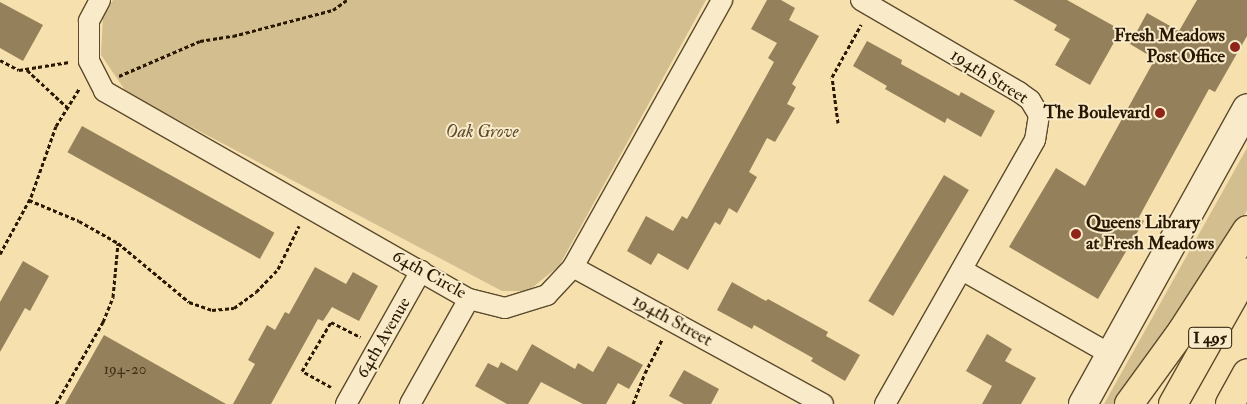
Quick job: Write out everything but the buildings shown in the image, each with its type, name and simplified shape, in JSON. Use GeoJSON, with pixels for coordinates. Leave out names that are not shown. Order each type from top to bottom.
{"type":"FeatureCollection","features":[{"type":"Feature","properties":{"kind":"highway"},"geometry":{"type":"LineString","coordinates":[[1129,404],[1182,331],[1247,230]]}},
{"type":"Feature","properties":{"kind":"highway","name":"I 495"},"geometry":{"type":"LineString","coordinates":[[1173,404],[1247,272]]}},
{"type":"Feature","properties":{"kind":"highway","name":"I 495"},"geometry":{"type":"LineString","coordinates":[[1230,404],[1247,373]]}},
{"type":"Feature","properties":{"kind":"main road"},"geometry":{"type":"LineString","coordinates":[[1083,404],[1247,108]]}},
{"type":"Feature","properties":{"kind":"street","name":"64th Circle"},"geometry":{"type":"LineString","coordinates":[[100,0],[89,21],[89,61],[104,91],[469,299],[506,308],[547,295],[573,268],[722,0]]}},
{"type":"Feature","properties":{"kind":"street","name":"194th Street"},"geometry":{"type":"LineString","coordinates":[[861,0],[1019,92],[1030,100],[1039,115],[1035,140],[885,404]]}},
{"type":"Feature","properties":{"kind":"street","name":"194th Street"},"geometry":{"type":"LineString","coordinates":[[573,268],[823,404]]}},
{"type":"Feature","properties":{"kind":"street"},"geometry":{"type":"LineString","coordinates":[[962,270],[1110,354]]}},
{"type":"Feature","properties":{"kind":"street","name":"64th Avenue"},"geometry":{"type":"LineString","coordinates":[[341,397],[421,271]]}},
{"type":"Feature","properties":{"kind":"street"},"geometry":{"type":"LineString","coordinates":[[410,404],[469,299]]}},
{"type":"Feature","properties":{"kind":"path"},"geometry":{"type":"LineString","coordinates":[[116,77],[200,42],[234,36],[333,10],[346,0]]}},
{"type":"Feature","properties":{"kind":"path"},"geometry":{"type":"LineString","coordinates":[[838,123],[832,77],[862,22]]}},
{"type":"Feature","properties":{"kind":"path"},"geometry":{"type":"LineString","coordinates":[[0,60],[19,70],[70,62]]}},
{"type":"Feature","properties":{"kind":"path"},"geometry":{"type":"LineString","coordinates":[[27,70],[68,108]]}},
{"type":"Feature","properties":{"kind":"path"},"geometry":{"type":"LineString","coordinates":[[0,254],[30,200],[48,144],[79,89]]}},
{"type":"Feature","properties":{"kind":"path"},"geometry":{"type":"LineString","coordinates":[[30,200],[78,221],[118,243],[189,302],[212,310],[234,308],[256,292],[278,269],[300,225]]}},
{"type":"Feature","properties":{"kind":"path"},"geometry":{"type":"LineString","coordinates":[[56,404],[103,322],[113,297],[118,243]]}},
{"type":"Feature","properties":{"kind":"path"},"geometry":{"type":"LineString","coordinates":[[341,397],[302,371],[331,322],[365,340]]}},
{"type":"Feature","properties":{"kind":"path"},"geometry":{"type":"LineString","coordinates":[[634,404],[645,373],[662,340]]}},
{"type":"Feature","properties":{"kind":"green space","name":"Oak Grove"},"geometry":{"type":"Polygon","coordinates":[[[113,0],[706,0],[559,266],[528,291],[502,291],[127,93],[101,55],[103,16],[113,0]]]}},
{"type":"Feature","properties":{"kind":"green space"},"geometry":{"type":"Polygon","coordinates":[[[1247,148],[1247,210],[1238,227],[1116,404],[1104,404],[1247,148]]]}},
{"type":"Feature","properties":{"kind":"place","name":"Fresh Meadows Post Office"},"geometry":{"type":"Point","coordinates":[1235,47]}},
{"type":"Feature","properties":{"kind":"place","name":"The Boulevard"},"geometry":{"type":"Point","coordinates":[1160,113]}},
{"type":"Feature","properties":{"kind":"place","name":"Queens Library at Fresh Meadows"},"geometry":{"type":"Point","coordinates":[1076,234]}}]}
